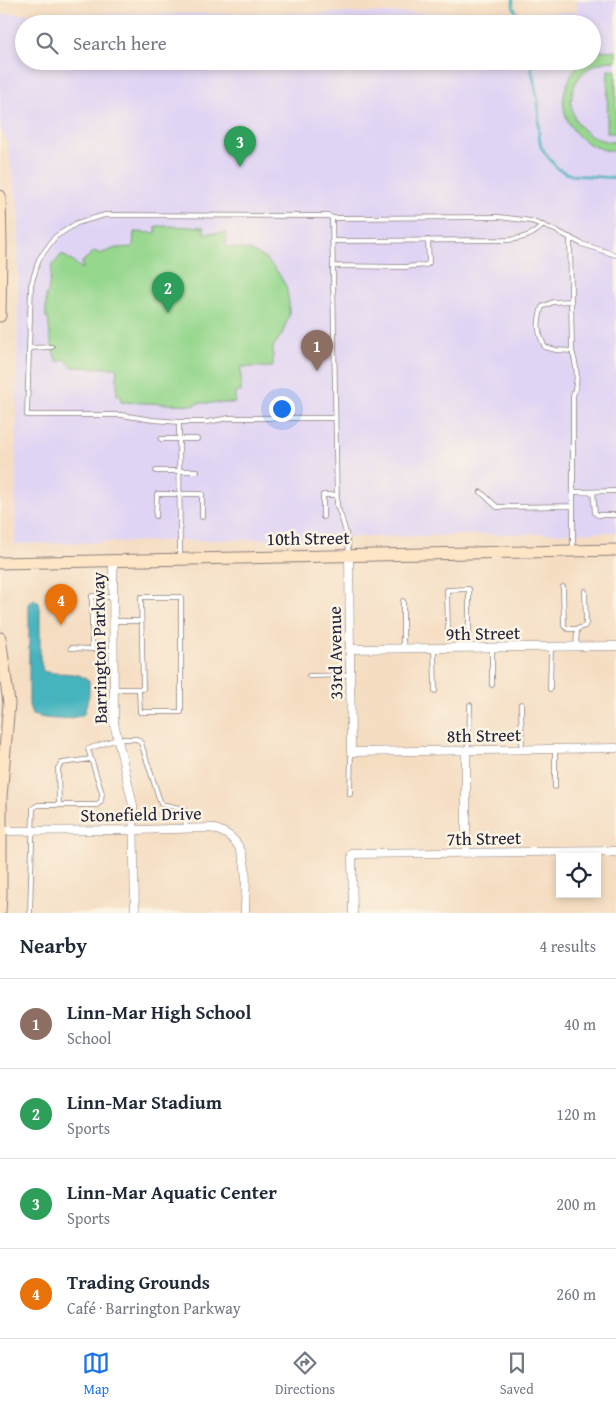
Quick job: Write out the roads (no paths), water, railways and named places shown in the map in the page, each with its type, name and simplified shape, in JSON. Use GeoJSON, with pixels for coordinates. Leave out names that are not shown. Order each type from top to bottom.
{"type":"FeatureCollection","features":[{"type":"Feature","properties":{"kind":"street"},"geometry":{"type":"LineString","coordinates":[[0,196],[0,316]]}},
{"type":"Feature","properties":{"kind":"street","name":"10th Street"},"geometry":{"type":"LineString","coordinates":[[0,562],[616,550]]}},
{"type":"Feature","properties":{"kind":"street","name":"33rd Avenue"},"geometry":{"type":"LineString","coordinates":[[349,555],[352,752]]}},
{"type":"Feature","properties":{"kind":"street","name":"Barrington Parkway"},"geometry":{"type":"LineString","coordinates":[[113,560],[114,723],[133,805],[135,830],[135,913]]}},
{"type":"Feature","properties":{"kind":"street"},"geometry":{"type":"LineString","coordinates":[[0,638],[9,703],[1,788],[0,911]]}},
{"type":"Feature","properties":{"kind":"street","name":"9th Street"},"geometry":{"type":"LineString","coordinates":[[350,649],[616,646]]}},
{"type":"Feature","properties":{"kind":"street","name":"8th Street"},"geometry":{"type":"LineString","coordinates":[[352,752],[616,748]]}},
{"type":"Feature","properties":{"kind":"street"},"geometry":{"type":"LineString","coordinates":[[466,750],[466,853]]}},
{"type":"Feature","properties":{"kind":"street","name":"Stonefield Drive"},"geometry":{"type":"LineString","coordinates":[[0,831],[210,828],[218,830],[232,838],[243,854],[246,913]]}},
{"type":"Feature","properties":{"kind":"street","name":"7th Street"},"geometry":{"type":"LineString","coordinates":[[353,913],[352,854],[616,851]]}},
{"type":"Feature","properties":{"kind":"lane"},"geometry":{"type":"LineString","coordinates":[[336,418],[230,418],[207,422],[179,422],[121,415],[27,414],[31,285],[39,258],[55,237],[77,223],[105,215],[329,216],[332,218],[499,217],[531,221],[582,244],[616,255]]}},
{"type":"Feature","properties":{"kind":"lane"},"geometry":{"type":"LineString","coordinates":[[332,218],[337,506],[344,522],[349,555]]}},
{"type":"Feature","properties":{"kind":"lane"},"geometry":{"type":"LineString","coordinates":[[332,241],[508,240],[532,234],[543,225]]}},
{"type":"Feature","properties":{"kind":"lane"},"geometry":{"type":"LineString","coordinates":[[570,237],[572,350],[576,366],[577,385],[573,396],[573,551]]}},
{"type":"Feature","properties":{"kind":"lane"},"geometry":{"type":"LineString","coordinates":[[333,266],[405,267],[426,265],[429,263],[428,240]]}},
{"type":"Feature","properties":{"kind":"lane"},"geometry":{"type":"LineString","coordinates":[[571,301],[553,302],[542,307],[538,318],[539,336],[545,347],[556,350],[572,350]]}},
{"type":"Feature","properties":{"kind":"lane"},"geometry":{"type":"LineString","coordinates":[[29,348],[52,347]]}},
{"type":"Feature","properties":{"kind":"lane"},"geometry":{"type":"LineString","coordinates":[[179,422],[180,558]]}},
{"type":"Feature","properties":{"kind":"lane"},"geometry":{"type":"LineString","coordinates":[[161,439],[197,438]]}},
{"type":"Feature","properties":{"kind":"lane"},"geometry":{"type":"LineString","coordinates":[[156,471],[197,471]]}},
{"type":"Feature","properties":{"kind":"lane"},"geometry":{"type":"LineString","coordinates":[[481,492],[497,507],[572,506]]}},
{"type":"Feature","properties":{"kind":"lane"},"geometry":{"type":"LineString","coordinates":[[572,492],[616,492]]}},
{"type":"Feature","properties":{"kind":"lane"},"geometry":{"type":"LineString","coordinates":[[593,492],[595,513],[598,515],[616,515]]}},
{"type":"Feature","properties":{"kind":"lane"},"geometry":{"type":"LineString","coordinates":[[156,516],[157,494],[202,494],[202,517]]}},
{"type":"Feature","properties":{"kind":"lane"},"geometry":{"type":"LineString","coordinates":[[323,517],[323,495],[337,495]]}},
{"type":"Feature","properties":{"kind":"lane"},"geometry":{"type":"LineString","coordinates":[[563,587],[564,626],[568,630],[585,626],[585,591]]}},
{"type":"Feature","properties":{"kind":"lane"},"geometry":{"type":"LineString","coordinates":[[469,589],[469,632],[458,632],[448,632],[447,590],[469,589]]}},
{"type":"Feature","properties":{"kind":"lane"},"geometry":{"type":"LineString","coordinates":[[92,649],[92,596],[113,597]]}},
{"type":"Feature","properties":{"kind":"lane"},"geometry":{"type":"LineString","coordinates":[[114,689],[139,689],[143,689],[141,597],[180,597],[181,712],[140,712],[139,689]]}},
{"type":"Feature","properties":{"kind":"lane"},"geometry":{"type":"LineString","coordinates":[[403,601],[403,649]]}},
{"type":"Feature","properties":{"kind":"lane"},"geometry":{"type":"LineString","coordinates":[[113,621],[141,621]]}},
{"type":"Feature","properties":{"kind":"lane"},"geometry":{"type":"LineString","coordinates":[[576,647],[577,629]]}},
{"type":"Feature","properties":{"kind":"lane"},"geometry":{"type":"LineString","coordinates":[[458,632],[458,648]]}},
{"type":"Feature","properties":{"kind":"lane"},"geometry":{"type":"LineString","coordinates":[[550,689],[551,647]]}},
{"type":"Feature","properties":{"kind":"lane"},"geometry":{"type":"LineString","coordinates":[[71,648],[113,650]]}},
{"type":"Feature","properties":{"kind":"lane"},"geometry":{"type":"LineString","coordinates":[[434,648],[435,691]]}},
{"type":"Feature","properties":{"kind":"lane"},"geometry":{"type":"LineString","coordinates":[[492,648],[492,685]]}},
{"type":"Feature","properties":{"kind":"lane"},"geometry":{"type":"LineString","coordinates":[[309,676],[351,675]]}},
{"type":"Feature","properties":{"kind":"lane"},"geometry":{"type":"LineString","coordinates":[[520,704],[522,750]]}},
{"type":"Feature","properties":{"kind":"lane"},"geometry":{"type":"LineString","coordinates":[[466,750],[469,742],[470,705]]}},
{"type":"Feature","properties":{"kind":"lane"},"geometry":{"type":"LineString","coordinates":[[30,913],[34,808],[35,806],[96,805],[101,801],[102,794],[88,749],[118,738],[137,739],[141,744],[161,804],[184,809],[186,829]]}},
{"type":"Feature","properties":{"kind":"lane"},"geometry":{"type":"LineString","coordinates":[[555,749],[555,787]]}},
{"type":"Feature","properties":{"kind":"lane"},"geometry":{"type":"LineString","coordinates":[[350,794],[352,752]]}},
{"type":"Feature","properties":{"kind":"lane"},"geometry":{"type":"LineString","coordinates":[[59,805],[58,768],[60,765],[62,763],[91,759]]}},
{"type":"Feature","properties":{"kind":"water"},"geometry":{"type":"Polygon","coordinates":[[[34,599],[39,603],[40,608],[40,658],[43,671],[78,675],[89,681],[89,695],[84,714],[72,718],[58,719],[32,715],[29,705],[29,604],[34,599]]]}},
{"type":"Feature","properties":{"kind":"waterway"},"geometry":{"type":"LineString","coordinates":[[513,0],[513,6],[518,15]]}},
{"type":"Feature","properties":{"kind":"waterway"},"geometry":{"type":"LineString","coordinates":[[532,70],[538,102],[541,147],[548,157],[558,169],[571,175],[616,178]]}},
{"type":"Feature","properties":{"kind":"place","name":"Linn-Mar Aquatic Center"},"geometry":{"type":"Point","coordinates":[240,167]}},
{"type":"Feature","properties":{"kind":"place","name":"Linn-Mar Stadium"},"geometry":{"type":"Point","coordinates":[168,313]}},
{"type":"Feature","properties":{"kind":"place","name":"Linn-Mar High School"},"geometry":{"type":"Point","coordinates":[317,371]}},
{"type":"Feature","properties":{"kind":"place","name":"Trading Grounds"},"geometry":{"type":"Point","coordinates":[61,625]}}]}
